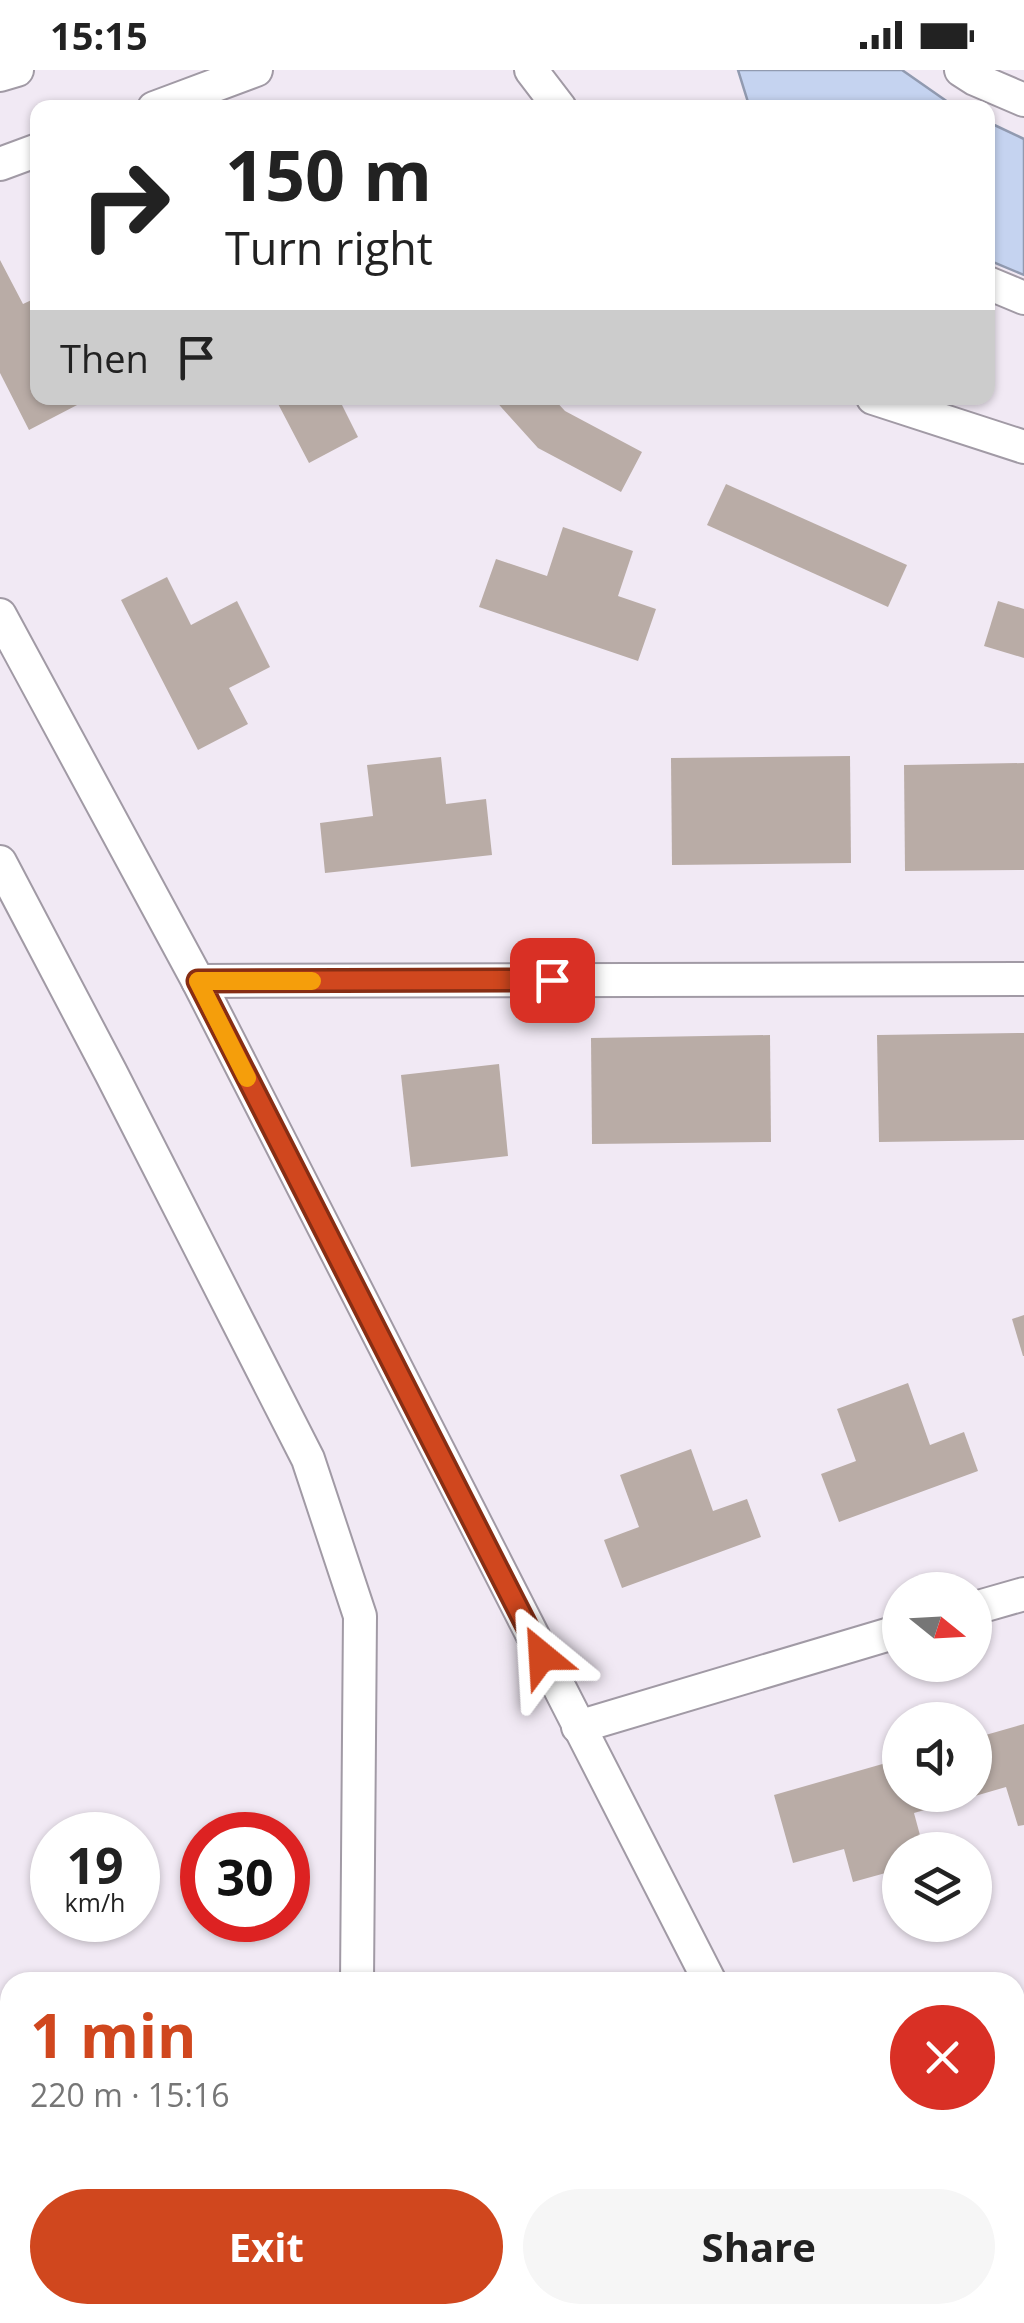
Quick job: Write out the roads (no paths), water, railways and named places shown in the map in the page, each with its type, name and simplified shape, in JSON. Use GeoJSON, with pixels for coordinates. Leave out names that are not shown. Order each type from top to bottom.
{"type":"FeatureCollection","features":[{"type":"Feature","properties":{"kind":"street"},"geometry":{"type":"LineString","coordinates":[[0,75],[17,70]]}},
{"type":"Feature","properties":{"kind":"street"},"geometry":{"type":"LineString","coordinates":[[175,100],[256,70]]}},
{"type":"Feature","properties":{"kind":"street"},"geometry":{"type":"LineString","coordinates":[[531,70],[554,100]]}},
{"type":"Feature","properties":{"kind":"street"},"geometry":{"type":"LineString","coordinates":[[961,70],[1024,100]]}},
{"type":"Feature","properties":{"kind":"street"},"geometry":{"type":"LineString","coordinates":[[0,164],[30,153]]}},
{"type":"Feature","properties":{"kind":"street"},"geometry":{"type":"LineString","coordinates":[[995,286],[1024,298]]}},
{"type":"Feature","properties":{"kind":"street"},"geometry":{"type":"LineString","coordinates":[[895,405],[1024,446]]}},
{"type":"Feature","properties":{"kind":"street"},"geometry":{"type":"LineString","coordinates":[[0,615],[198,981],[705,1972]]}},
{"type":"Feature","properties":{"kind":"street"},"geometry":{"type":"LineString","coordinates":[[0,862],[308,1459],[360,1616],[357,1972]]}},
{"type":"Feature","properties":{"kind":"street"},"geometry":{"type":"LineString","coordinates":[[198,981],[1024,979]]}},
{"type":"Feature","properties":{"kind":"street"},"geometry":{"type":"LineString","coordinates":[[992,1603],[1024,1594]]}},
{"type":"Feature","properties":{"kind":"street"},"geometry":{"type":"LineString","coordinates":[[578,1727],[882,1636]]}},
{"type":"Feature","properties":{"kind":"water"},"geometry":{"type":"Polygon","coordinates":[[[738,70],[902,70],[945,100],[747,100],[738,70]]]}},
{"type":"Feature","properties":{"kind":"water"},"geometry":{"type":"Polygon","coordinates":[[[995,125],[1024,139],[1024,275],[995,263],[995,125]]]}}]}
